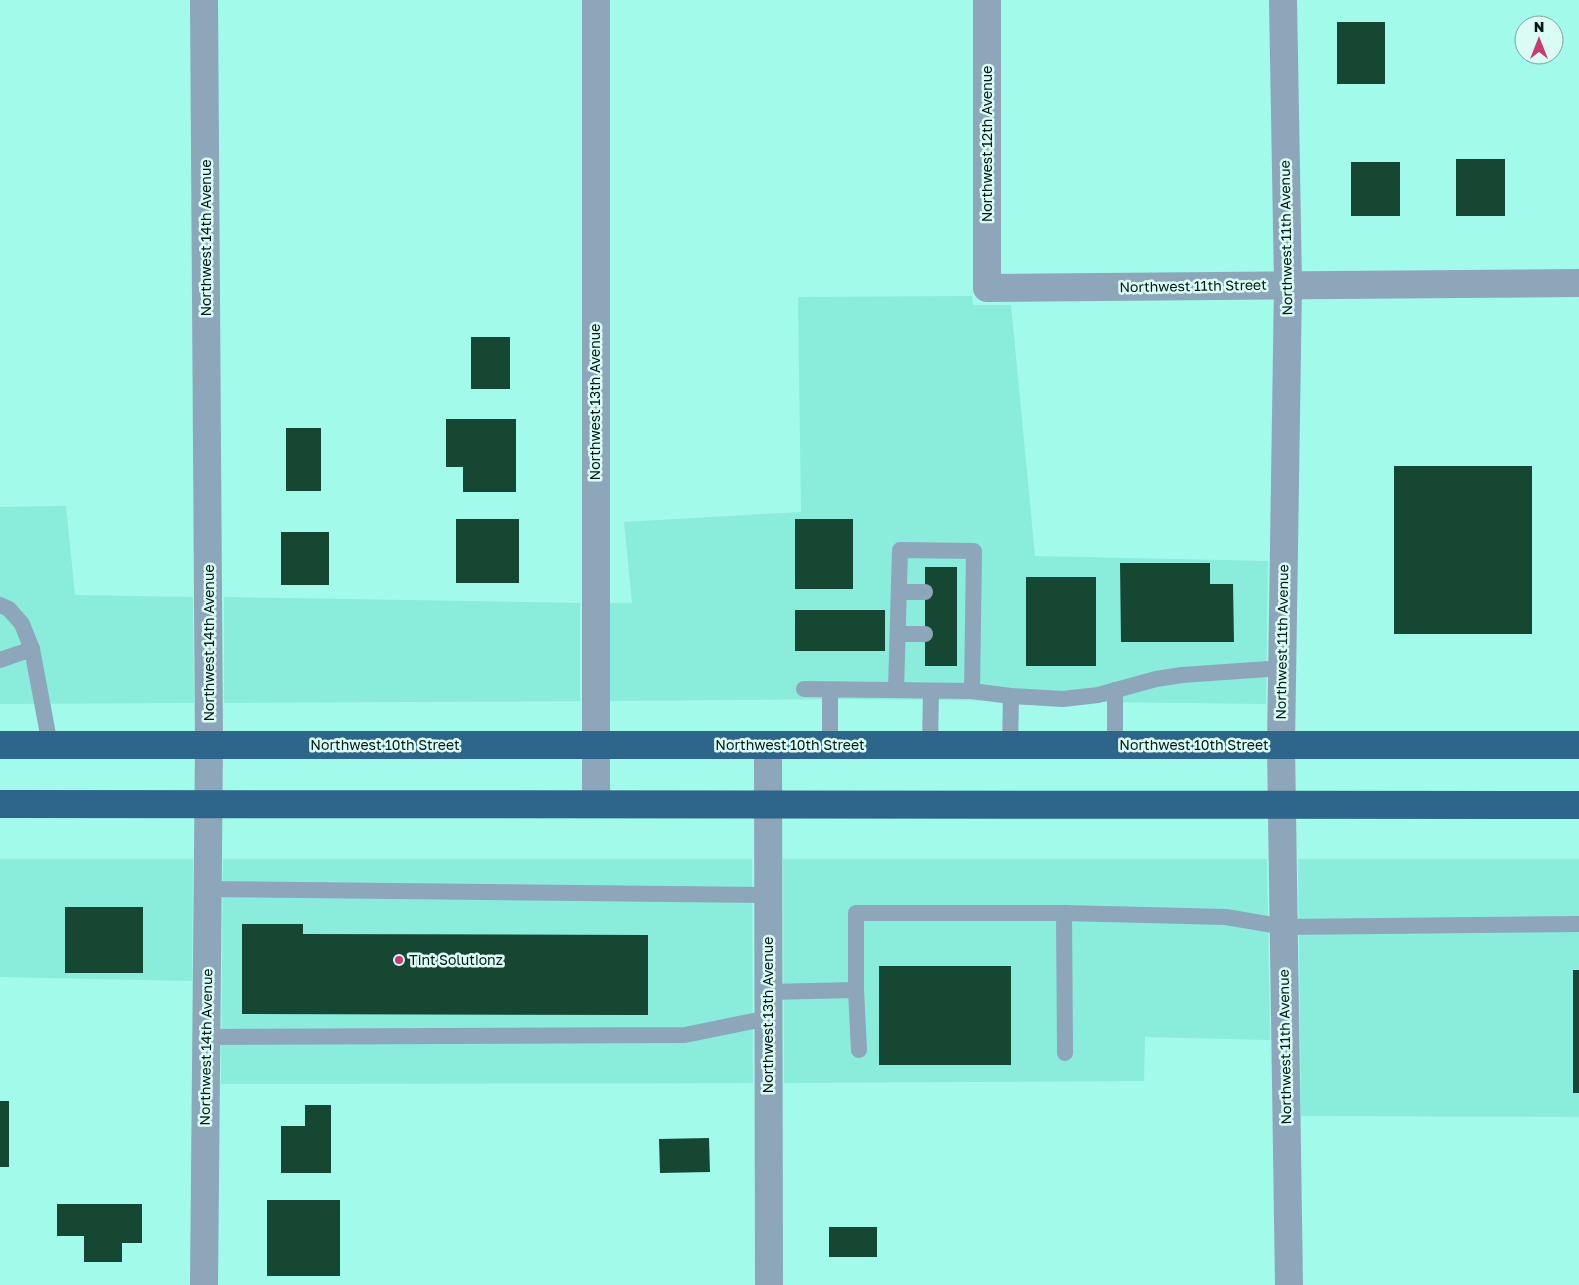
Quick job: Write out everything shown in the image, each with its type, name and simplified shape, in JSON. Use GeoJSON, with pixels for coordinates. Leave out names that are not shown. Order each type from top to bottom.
{"type":"FeatureCollection","features":[{"type":"Feature","properties":{"kind":"highway","name":"Northwest 10th Street"},"geometry":{"type":"LineString","coordinates":[[0,745],[1579,745]]}},
{"type":"Feature","properties":{"kind":"highway"},"geometry":{"type":"LineString","coordinates":[[0,804],[1579,805]]}},
{"type":"Feature","properties":{"kind":"street","name":"Northwest 14th Avenue"},"geometry":{"type":"LineString","coordinates":[[204,0],[209,744],[204,1285]]}},
{"type":"Feature","properties":{"kind":"street","name":"Northwest 13th Avenue"},"geometry":{"type":"LineString","coordinates":[[596,0],[596,803]]}},
{"type":"Feature","properties":{"kind":"street","name":"Northwest 12th Avenue"},"geometry":{"type":"LineString","coordinates":[[988,0],[988,288]]}},
{"type":"Feature","properties":{"kind":"street","name":"Northwest 11th Avenue"},"geometry":{"type":"LineString","coordinates":[[1283,0],[1288,284],[1281,745],[1289,1285]]}},
{"type":"Feature","properties":{"kind":"street","name":"Northwest 11th Street"},"geometry":{"type":"LineString","coordinates":[[988,288],[1579,282]]}},
{"type":"Feature","properties":{"kind":"street","name":"Northwest 13th Avenue"},"geometry":{"type":"LineString","coordinates":[[768,744],[769,1285]]}},
{"type":"Feature","properties":{"kind":"lane"},"geometry":{"type":"LineString","coordinates":[[896,690],[900,550],[974,552],[965,592],[965,635],[972,692]]}},
{"type":"Feature","properties":{"kind":"lane"},"geometry":{"type":"LineString","coordinates":[[899,592],[925,592]]}},
{"type":"Feature","properties":{"kind":"lane"},"geometry":{"type":"LineString","coordinates":[[0,605],[9,608],[22,624],[32,649],[50,744]]}},
{"type":"Feature","properties":{"kind":"lane"},"geometry":{"type":"LineString","coordinates":[[898,634],[925,634]]}},
{"type":"Feature","properties":{"kind":"lane"},"geometry":{"type":"LineString","coordinates":[[0,660],[32,649]]}},
{"type":"Feature","properties":{"kind":"lane"},"geometry":{"type":"LineString","coordinates":[[804,689],[972,692],[1063,699],[1098,695],[1156,678],[1282,668]]}},
{"type":"Feature","properties":{"kind":"lane"},"geometry":{"type":"LineString","coordinates":[[830,690],[830,744]]}},
{"type":"Feature","properties":{"kind":"lane"},"geometry":{"type":"LineString","coordinates":[[1115,745],[1116,690]]}},
{"type":"Feature","properties":{"kind":"lane"},"geometry":{"type":"LineString","coordinates":[[930,744],[931,691]]}},
{"type":"Feature","properties":{"kind":"lane"},"geometry":{"type":"LineString","coordinates":[[1010,696],[1010,746]]}},
{"type":"Feature","properties":{"kind":"lane"},"geometry":{"type":"LineString","coordinates":[[208,890],[768,895]]}},
{"type":"Feature","properties":{"kind":"lane"},"geometry":{"type":"LineString","coordinates":[[859,1050],[856,990],[856,913],[1064,913],[1226,917],[1284,927],[1579,924]]}},
{"type":"Feature","properties":{"kind":"lane"},"geometry":{"type":"LineString","coordinates":[[1064,913],[1065,1053]]}},
{"type":"Feature","properties":{"kind":"lane"},"geometry":{"type":"LineString","coordinates":[[206,1037],[685,1035],[768,1005],[856,990]]}},
{"type":"Feature","properties":{"kind":"shaded area"},"geometry":{"type":"Polygon","coordinates":[[[972,296],[973,305],[1011,305],[1035,556],[1268,561],[1266,704],[850,699],[610,701],[610,603],[632,603],[624,522],[801,512],[798,297],[972,296]]]}},
{"type":"Feature","properties":{"kind":"shaded area"},"geometry":{"type":"Polygon","coordinates":[[[66,506],[75,595],[193,597],[194,703],[0,704],[0,507],[66,506]]]}},
{"type":"Feature","properties":{"kind":"shaded area"},"geometry":{"type":"Polygon","coordinates":[[[224,597],[580,603],[580,701],[224,703],[224,597]]]}},
{"type":"Feature","properties":{"kind":"shaded area"},"geometry":{"type":"Polygon","coordinates":[[[0,859],[193,859],[192,981],[0,977],[0,859]]]}},
{"type":"Feature","properties":{"kind":"shaded area"},"geometry":{"type":"Polygon","coordinates":[[[223,859],[752,859],[753,1083],[221,1084],[223,859]]]}},
{"type":"Feature","properties":{"kind":"shaded area"},"geometry":{"type":"Polygon","coordinates":[[[783,859],[1267,859],[1270,1040],[1145,1037],[1144,1081],[784,1083],[783,859]]]}},
{"type":"Feature","properties":{"kind":"shaded area"},"geometry":{"type":"Polygon","coordinates":[[[1298,859],[1579,859],[1579,1117],[1301,1116],[1298,859]]]}},
{"type":"Feature","properties":{"kind":"building"},"geometry":{"type":"Polygon","coordinates":[[[1337,22],[1385,22],[1385,84],[1337,84],[1337,22]]]}},
{"type":"Feature","properties":{"kind":"building"},"geometry":{"type":"Polygon","coordinates":[[[1456,159],[1505,159],[1505,216],[1456,216],[1456,159]]]}},
{"type":"Feature","properties":{"kind":"building"},"geometry":{"type":"Polygon","coordinates":[[[1351,162],[1400,162],[1400,216],[1351,216],[1351,162]]]}},
{"type":"Feature","properties":{"kind":"building"},"geometry":{"type":"Polygon","coordinates":[[[471,337],[510,337],[510,389],[471,389],[471,337]]]}},
{"type":"Feature","properties":{"kind":"building"},"geometry":{"type":"Polygon","coordinates":[[[446,419],[516,419],[516,492],[463,492],[463,467],[446,467],[446,419]]]}},
{"type":"Feature","properties":{"kind":"building"},"geometry":{"type":"Polygon","coordinates":[[[286,428],[321,428],[321,491],[286,491],[286,428]]]}},
{"type":"Feature","properties":{"kind":"building"},"geometry":{"type":"Polygon","coordinates":[[[1394,466],[1532,466],[1532,634],[1394,634],[1394,466]]]}},
{"type":"Feature","properties":{"kind":"building"},"geometry":{"type":"Polygon","coordinates":[[[456,519],[519,519],[519,583],[456,583],[456,519]]]}},
{"type":"Feature","properties":{"kind":"building"},"geometry":{"type":"Polygon","coordinates":[[[795,519],[853,519],[853,589],[795,589],[795,519]]]}},
{"type":"Feature","properties":{"kind":"building"},"geometry":{"type":"Polygon","coordinates":[[[281,532],[329,532],[329,585],[281,585],[281,532]]]}},
{"type":"Feature","properties":{"kind":"building"},"geometry":{"type":"Polygon","coordinates":[[[1120,563],[1210,563],[1210,584],[1233,584],[1234,642],[1121,642],[1120,563]]]}},
{"type":"Feature","properties":{"kind":"building"},"geometry":{"type":"Polygon","coordinates":[[[925,567],[957,567],[957,666],[925,666],[925,567]]]}},
{"type":"Feature","properties":{"kind":"building"},"geometry":{"type":"Polygon","coordinates":[[[1026,577],[1096,577],[1096,666],[1026,666],[1026,577]]]}},
{"type":"Feature","properties":{"kind":"building"},"geometry":{"type":"Polygon","coordinates":[[[795,610],[885,610],[885,651],[795,651],[795,610]]]}},
{"type":"Feature","properties":{"kind":"building"},"geometry":{"type":"Polygon","coordinates":[[[65,907],[143,907],[143,973],[65,973],[65,907]]]}},
{"type":"Feature","properties":{"kind":"building"},"geometry":{"type":"Polygon","coordinates":[[[242,924],[303,924],[303,934],[648,935],[648,1015],[242,1014],[242,924]]]}},
{"type":"Feature","properties":{"kind":"building"},"geometry":{"type":"Polygon","coordinates":[[[879,966],[1011,966],[1011,1065],[879,1065],[879,966]]]}},
{"type":"Feature","properties":{"kind":"building"},"geometry":{"type":"Polygon","coordinates":[[[1573,970],[1579,970],[1579,1093],[1573,1093],[1573,970]]]}},
{"type":"Feature","properties":{"kind":"building"},"geometry":{"type":"Polygon","coordinates":[[[0,1101],[9,1101],[9,1167],[0,1167],[0,1101]]]}},
{"type":"Feature","properties":{"kind":"building"},"geometry":{"type":"Polygon","coordinates":[[[305,1105],[331,1105],[331,1173],[281,1173],[281,1126],[305,1126],[305,1105]]]}},
{"type":"Feature","properties":{"kind":"building"},"geometry":{"type":"Polygon","coordinates":[[[709,1138],[710,1172],[660,1173],[659,1139],[709,1138]]]}},
{"type":"Feature","properties":{"kind":"building"},"geometry":{"type":"Polygon","coordinates":[[[267,1200],[340,1200],[340,1276],[267,1276],[267,1200]]]}},
{"type":"Feature","properties":{"kind":"building"},"geometry":{"type":"Polygon","coordinates":[[[57,1204],[142,1204],[142,1243],[122,1243],[122,1262],[84,1262],[84,1236],[57,1236],[57,1204]]]}},
{"type":"Feature","properties":{"kind":"building"},"geometry":{"type":"Polygon","coordinates":[[[829,1227],[877,1227],[877,1257],[829,1257],[829,1227]]]}},
{"type":"Feature","properties":{"kind":"place","name":"Tint Solutionz"},"geometry":{"type":"Point","coordinates":[399,960]}}]}
